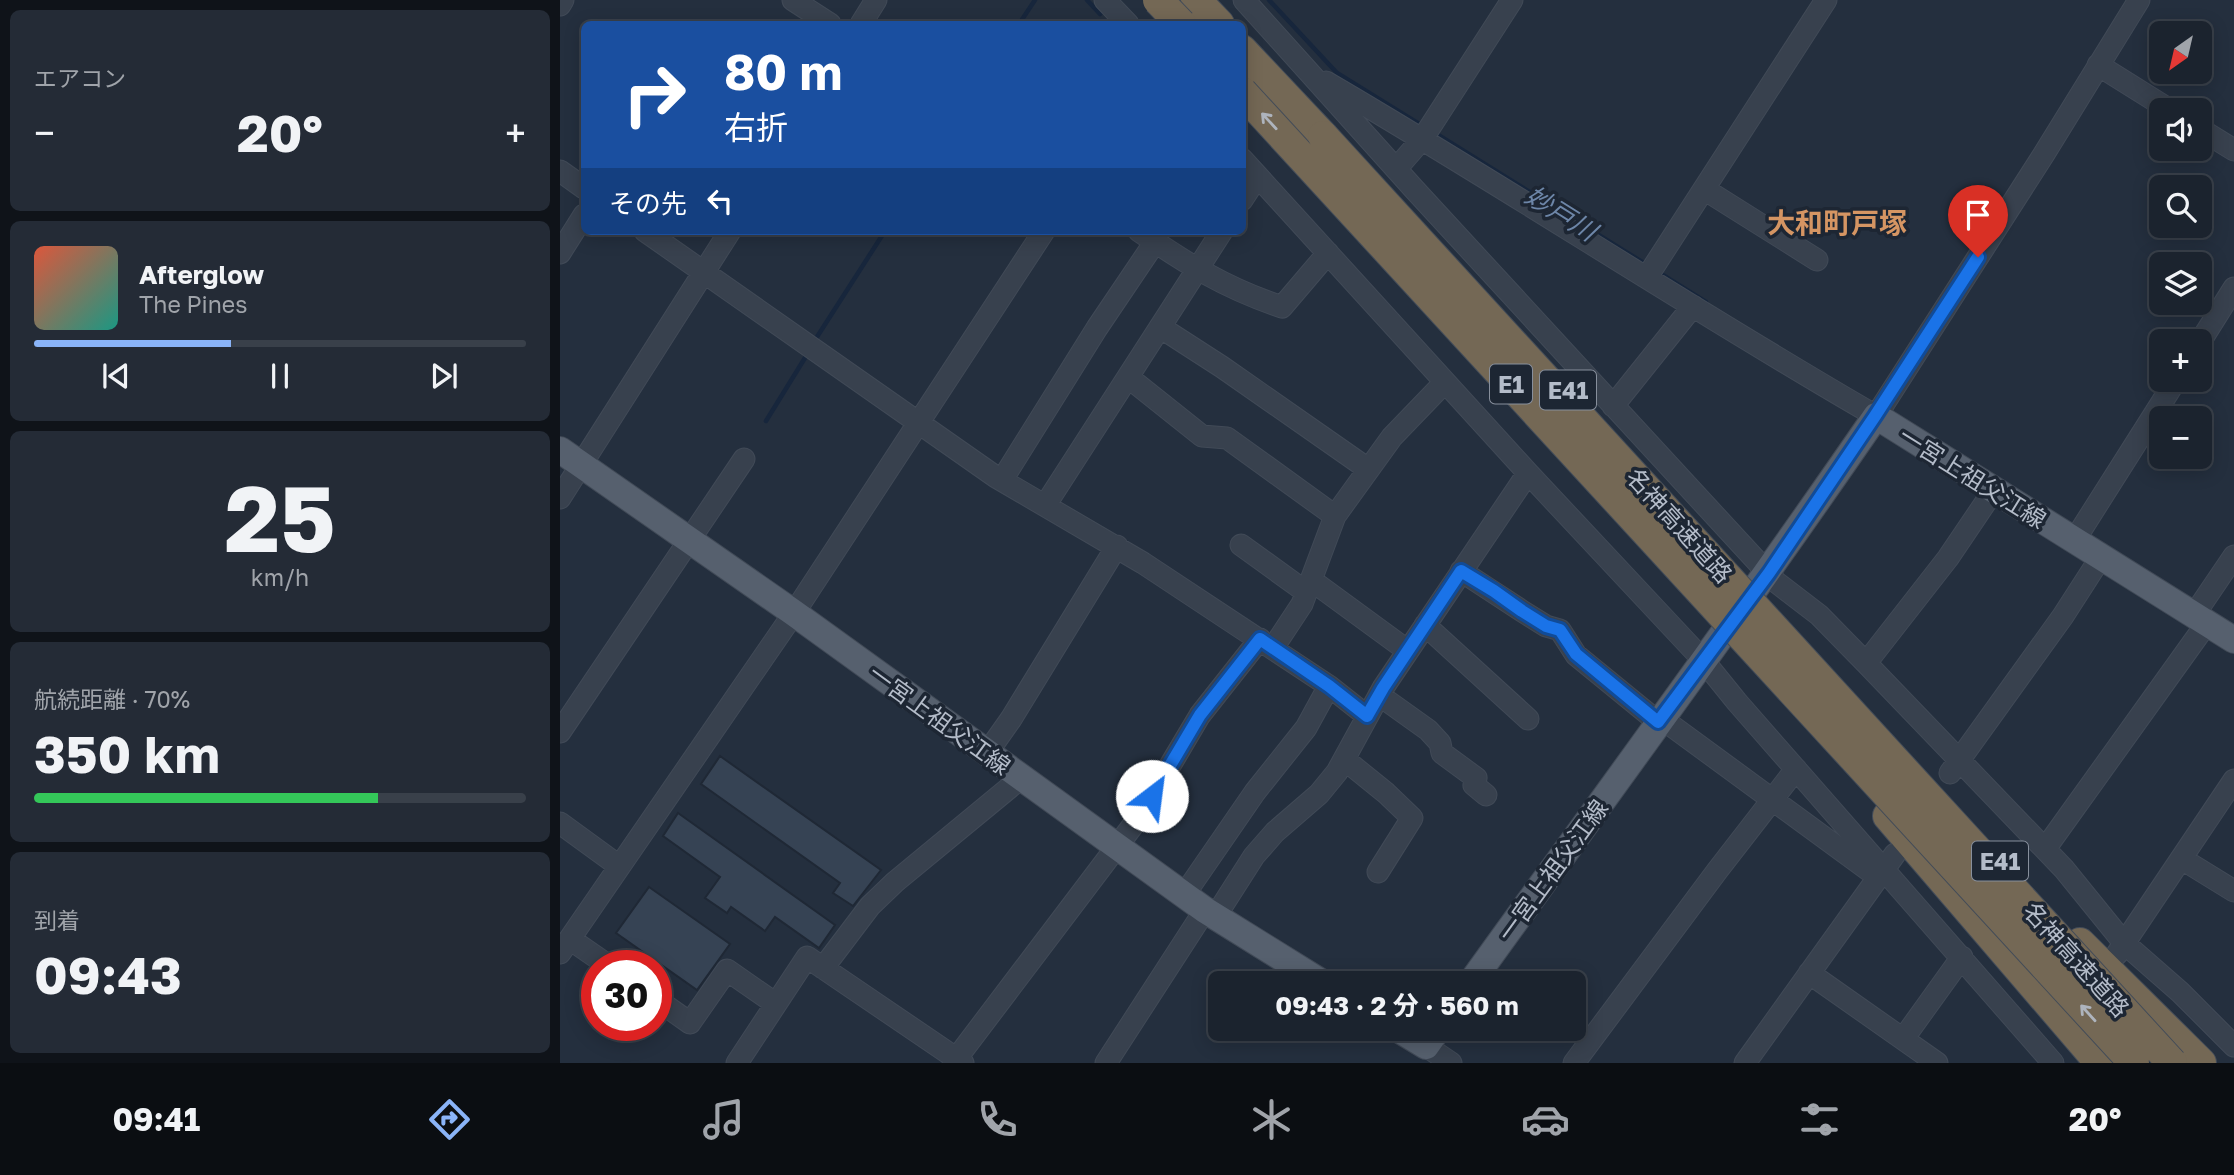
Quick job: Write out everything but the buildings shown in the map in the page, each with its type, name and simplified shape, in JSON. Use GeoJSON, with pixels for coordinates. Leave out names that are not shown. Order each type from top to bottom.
{"type":"FeatureCollection","features":[{"type":"Feature","properties":{"kind":"highway"},"geometry":{"type":"LineString","coordinates":[[1158,0],[1176,21]]}},
{"type":"Feature","properties":{"kind":"highway"},"geometry":{"type":"LineString","coordinates":[[1195,0],[1216,21]]}},
{"type":"Feature","properties":{"kind":"highway","name":"名神高速道路"},"geometry":{"type":"LineString","coordinates":[[1246,55],[1312,146],[2134,1063]]}},
{"type":"Feature","properties":{"kind":"highway","name":"名神高速道路"},"geometry":{"type":"LineString","coordinates":[[1246,95],[1312,146],[2172,1063]]}},
{"type":"Feature","properties":{"kind":"highway"},"geometry":{"type":"LineString","coordinates":[[1312,146],[1534,422],[1945,880],[2100,1063]]}},
{"type":"Feature","properties":{"kind":"highway","name":"E41"},"geometry":{"type":"LineString","coordinates":[[1312,146],[1466,278],[1806,652],[2024,886],[2201,1063]]}},
{"type":"Feature","properties":{"kind":"main road","name":"一宮上祖父江線"},"geometry":{"type":"LineString","coordinates":[[1479,971],[1659,720],[1769,573],[1875,416],[2234,640]]}},
{"type":"Feature","properties":{"kind":"main road","name":"一宮上祖父江線"},"geometry":{"type":"LineString","coordinates":[[570,458],[793,613],[1201,907],[1303,971]]}},
{"type":"Feature","properties":{"kind":"street"},"geometry":{"type":"LineString","coordinates":[[560,5],[563,0]]}},
{"type":"Feature","properties":{"kind":"street"},"geometry":{"type":"LineString","coordinates":[[793,0],[825,21]]}},
{"type":"Feature","properties":{"kind":"street"},"geometry":{"type":"LineString","coordinates":[[863,21],[876,0]]}},
{"type":"Feature","properties":{"kind":"street"},"geometry":{"type":"LineString","coordinates":[[1181,21],[1195,0]]}},
{"type":"Feature","properties":{"kind":"street"},"geometry":{"type":"LineString","coordinates":[[1244,0],[1776,582],[1819,615],[1866,663],[1954,766],[2064,869],[2120,948],[2179,992],[2234,1046]]}},
{"type":"Feature","properties":{"kind":"street"},"geometry":{"type":"LineString","coordinates":[[1396,169],[1426,133],[1512,0]]}},
{"type":"Feature","properties":{"kind":"street"},"geometry":{"type":"LineString","coordinates":[[1651,271],[1826,0]]}},
{"type":"Feature","properties":{"kind":"street"},"geometry":{"type":"LineString","coordinates":[[1308,71],[1426,133],[1651,271],[1693,306],[1778,360],[1875,416],[2138,0]]}},
{"type":"Feature","properties":{"kind":"street"},"geometry":{"type":"LineString","coordinates":[[2098,65],[2151,98]]}},
{"type":"Feature","properties":{"kind":"street"},"geometry":{"type":"LineString","coordinates":[[2212,136],[2234,150]]}},
{"type":"Feature","properties":{"kind":"street"},"geometry":{"type":"LineString","coordinates":[[1246,164],[1444,382],[1703,660],[2049,1054]]}},
{"type":"Feature","properties":{"kind":"street"},"geometry":{"type":"LineString","coordinates":[[560,171],[581,186]]}},
{"type":"Feature","properties":{"kind":"street"},"geometry":{"type":"LineString","coordinates":[[1246,194],[1257,177]]}},
{"type":"Feature","properties":{"kind":"street"},"geometry":{"type":"LineString","coordinates":[[1704,189],[1817,260]]}},
{"type":"Feature","properties":{"kind":"street"},"geometry":{"type":"LineString","coordinates":[[560,253],[581,220]]}},
{"type":"Feature","properties":{"kind":"street"},"geometry":{"type":"LineString","coordinates":[[651,235],[1002,480],[1117,546],[1329,686],[1367,716]]}},
{"type":"Feature","properties":{"kind":"street"},"geometry":{"type":"LineString","coordinates":[[560,498],[570,458],[704,272],[727,235]]}},
{"type":"Feature","properties":{"kind":"street"},"geometry":{"type":"LineString","coordinates":[[581,953],[565,946],[793,613],[1041,235]]}},
{"type":"Feature","properties":{"kind":"street"},"geometry":{"type":"LineString","coordinates":[[1046,505],[1219,235]]}},
{"type":"Feature","properties":{"kind":"street"},"geometry":{"type":"LineString","coordinates":[[1002,480],[1097,328],[1147,236],[1197,270],[1248,295],[1282,307],[1328,253]]}},
{"type":"Feature","properties":{"kind":"street"},"geometry":{"type":"LineString","coordinates":[[2208,329],[2234,288]]}},
{"type":"Feature","properties":{"kind":"street"},"geometry":{"type":"LineString","coordinates":[[1614,406],[1693,306]]}},
{"type":"Feature","properties":{"kind":"street"},"geometry":{"type":"LineString","coordinates":[[1160,327],[1368,469]]}},
{"type":"Feature","properties":{"kind":"street"},"geometry":{"type":"LineString","coordinates":[[1128,377],[1202,436],[1227,438],[1335,516]]}},
{"type":"Feature","properties":{"kind":"street"},"geometry":{"type":"LineString","coordinates":[[737,1063],[807,957],[958,1061],[1117,847],[1152,796],[1200,715],[1302,604],[1335,516],[1392,437],[1444,382]]}},
{"type":"Feature","properties":{"kind":"street"},"geometry":{"type":"LineString","coordinates":[[2074,541],[2168,392]]}},
{"type":"Feature","properties":{"kind":"street"},"geometry":{"type":"LineString","coordinates":[[560,732],[744,459]]}},
{"type":"Feature","properties":{"kind":"street"},"geometry":{"type":"LineString","coordinates":[[1201,907],[1275,832],[1319,794],[1337,772],[1379,695],[1528,473]]}},
{"type":"Feature","properties":{"kind":"street"},"geometry":{"type":"LineString","coordinates":[[1866,663],[1948,558],[1994,490]]}},
{"type":"Feature","properties":{"kind":"street"},"geometry":{"type":"LineString","coordinates":[[1241,545],[1408,651]]}},
{"type":"Feature","properties":{"kind":"street"},"geometry":{"type":"LineString","coordinates":[[987,753],[1011,719],[1117,546]]}},
{"type":"Feature","properties":{"kind":"street"},"geometry":{"type":"LineString","coordinates":[[2045,849],[2200,619],[2234,556]]}},
{"type":"Feature","properties":{"kind":"street"},"geometry":{"type":"LineString","coordinates":[[1954,766],[2063,617],[2101,557]]}},
{"type":"Feature","properties":{"kind":"street"},"geometry":{"type":"LineString","coordinates":[[1461,571],[1546,626],[1560,630],[1576,654],[1659,720],[1772,799],[1886,867]]}},
{"type":"Feature","properties":{"kind":"street"},"geometry":{"type":"LineString","coordinates":[[1424,625],[1528,719]]}},
{"type":"Feature","properties":{"kind":"street"},"geometry":{"type":"LineString","coordinates":[[1106,1063],[1201,907],[1247,802],[1306,728],[1329,686]]}},
{"type":"Feature","properties":{"kind":"street"},"geometry":{"type":"LineString","coordinates":[[1379,695],[1427,730],[1440,743],[1442,753],[1476,778],[1474,785],[1486,795]]}},
{"type":"Feature","properties":{"kind":"street"},"geometry":{"type":"LineString","coordinates":[[1343,760],[1386,793],[1412,818],[1378,872]]}},
{"type":"Feature","properties":{"kind":"street"},"geometry":{"type":"LineString","coordinates":[[1574,1063],[1796,769]]}},
{"type":"Feature","properties":{"kind":"street"},"geometry":{"type":"LineString","coordinates":[[823,968],[870,906],[895,882],[1021,778]]}},
{"type":"Feature","properties":{"kind":"street"},"geometry":{"type":"LineString","coordinates":[[2120,948],[2234,780]]}},
{"type":"Feature","properties":{"kind":"street"},"geometry":{"type":"LineString","coordinates":[[560,823],[619,866]]}},
{"type":"Feature","properties":{"kind":"street"},"geometry":{"type":"LineString","coordinates":[[2182,859],[2234,891]]}},
{"type":"Feature","properties":{"kind":"street"},"geometry":{"type":"LineString","coordinates":[[1745,1063],[1886,867]]}},
{"type":"Feature","properties":{"kind":"street"},"geometry":{"type":"LineString","coordinates":[[1903,1039],[1962,957]]}},
{"type":"Feature","properties":{"kind":"street"},"geometry":{"type":"LineString","coordinates":[[672,1010],[690,1023],[727,970],[776,1003]]}},
{"type":"Feature","properties":{"kind":"street"},"geometry":{"type":"LineString","coordinates":[[1810,973],[1937,1063]]}},
{"type":"Feature","properties":{"kind":"street"},"geometry":{"type":"LineString","coordinates":[[1435,1041],[1451,1063]]}},
{"type":"Feature","properties":{"kind":"waterway"},"geometry":{"type":"LineString","coordinates":[[1021,21],[1035,0]]}},
{"type":"Feature","properties":{"kind":"waterway","name":"妙戸川"},"geometry":{"type":"LineString","coordinates":[[1087,0],[1100,14],[1106,8]]}},
{"type":"Feature","properties":{"kind":"waterway","name":"妙戸川"},"geometry":{"type":"LineString","coordinates":[[1269,0],[1337,73],[1424,127]]}},
{"type":"Feature","properties":{"kind":"waterway","name":"妙戸川"},"geometry":{"type":"LineString","coordinates":[[1435,133],[1647,265]]}},
{"type":"Feature","properties":{"kind":"waterway"},"geometry":{"type":"LineString","coordinates":[[815,340],[882,235]]}},
{"type":"Feature","properties":{"kind":"waterway","name":"妙戸川"},"geometry":{"type":"LineString","coordinates":[[1658,272],[1706,302]]}},
{"type":"Feature","properties":{"kind":"waterway"},"geometry":{"type":"LineString","coordinates":[[766,421],[808,353]]}},
{"type":"Feature","properties":{"kind":"district","name":"大和町戸塚"},"geometry":{"type":"Point","coordinates":[1837,222]}},
{"type":"Feature","properties":{"kind":"route"},"geometry":{"type":"LineString","coordinates":[[1152,796],[1200,715],[1260,639],[1329,686],[1367,716],[1461,571],[1546,626],[1560,630],[1576,654],[1658,722],[1769,573],[1978,257]]}}]}
